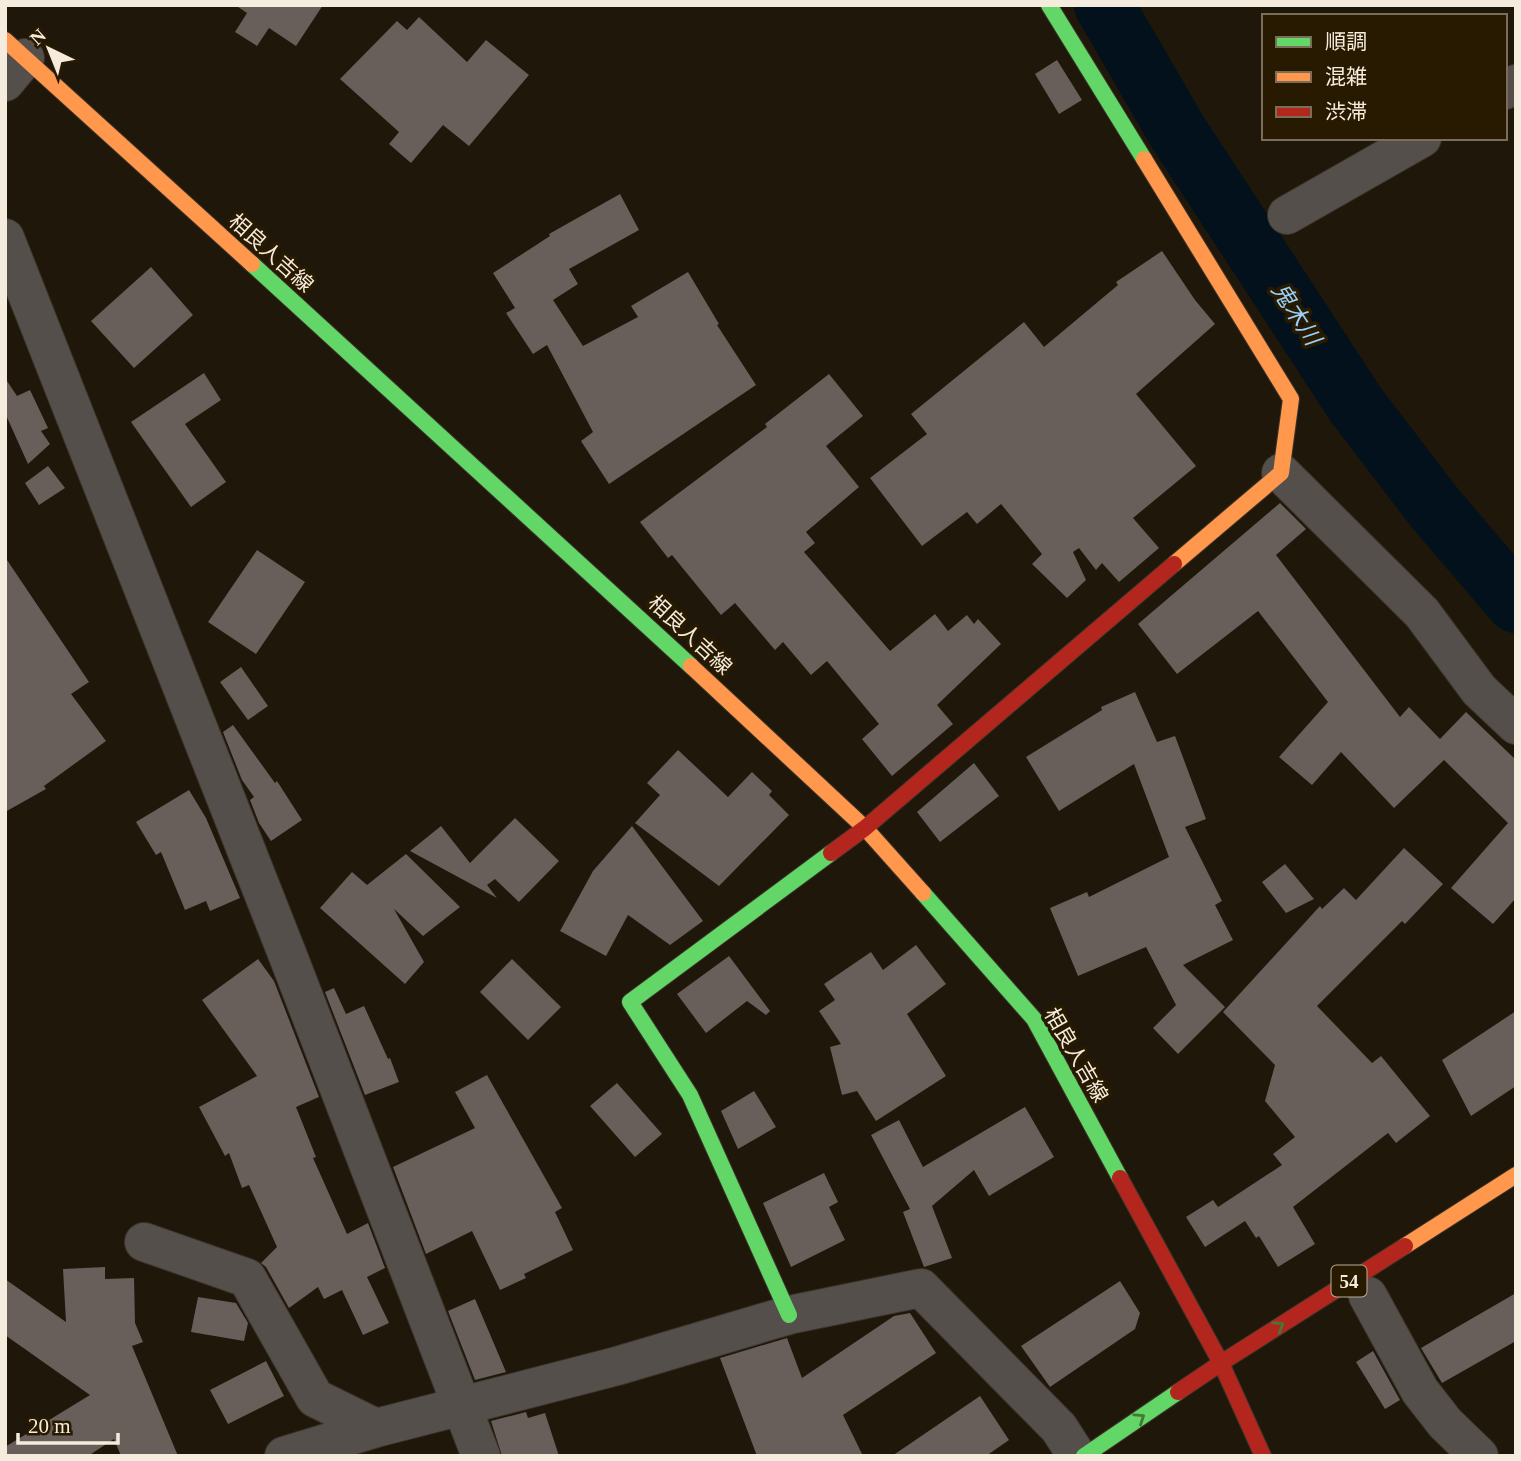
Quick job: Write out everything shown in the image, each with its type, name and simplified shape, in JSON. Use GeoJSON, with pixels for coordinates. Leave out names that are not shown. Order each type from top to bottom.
{"type":"FeatureCollection","features":[{"type":"Feature","properties":{"kind":"main road"},"geometry":{"type":"LineString","coordinates":[[789,1315],[690,1095],[630,1002],[865,828],[1281,473],[1291,399],[1049,5]]}},
{"type":"Feature","properties":{"kind":"main road","name":"相良人吉線"},"geometry":{"type":"LineString","coordinates":[[12,60],[598,579],[865,828],[1034,1019],[1221,1363],[1263,1456]]}},
{"type":"Feature","properties":{"kind":"main road","name":"54"},"geometry":{"type":"LineString","coordinates":[[1221,1363],[1516,1175]]}},
{"type":"Feature","properties":{"kind":"main road"},"geometry":{"type":"LineString","coordinates":[[1084,1456],[1221,1363]]}},
{"type":"Feature","properties":{"kind":"street"},"geometry":{"type":"LineString","coordinates":[[1287,215],[1418,140]]}},
{"type":"Feature","properties":{"kind":"street"},"geometry":{"type":"LineString","coordinates":[[5,238],[283,943],[481,1456]]}},
{"type":"Feature","properties":{"kind":"street"},"geometry":{"type":"LineString","coordinates":[[1281,473],[1422,613],[1479,690],[1516,725]]}},
{"type":"Feature","properties":{"kind":"street"},"geometry":{"type":"LineString","coordinates":[[144,1242],[247,1278],[316,1398],[376,1428]]}},
{"type":"Feature","properties":{"kind":"street"},"geometry":{"type":"LineString","coordinates":[[284,1456],[376,1428],[617,1366],[789,1315],[921,1288],[1059,1427],[1077,1456]]}},
{"type":"Feature","properties":{"kind":"street"},"geometry":{"type":"LineString","coordinates":[[1368,1296],[1420,1391],[1445,1423],[1479,1456]]}},
{"type":"Feature","properties":{"kind":"building"},"geometry":{"type":"Polygon","coordinates":[[[235,5],[323,5],[296,46],[269,28],[257,46],[235,32],[247,13],[235,5]]]}},
{"type":"Feature","properties":{"kind":"building"},"geometry":{"type":"Polygon","coordinates":[[[419,17],[467,62],[486,40],[529,75],[469,146],[443,125],[411,163],[389,144],[399,132],[340,79],[397,21],[407,30],[419,17]]]}},
{"type":"Feature","properties":{"kind":"building"},"geometry":{"type":"Polygon","coordinates":[[[1057,60],[1082,100],[1059,114],[1035,74],[1057,60]]]}},
{"type":"Feature","properties":{"kind":"building"},"geometry":{"type":"Polygon","coordinates":[[[620,194],[639,230],[569,269],[578,284],[553,300],[583,346],[638,317],[631,306],[688,272],[719,324],[717,325],[756,385],[609,484],[581,441],[593,432],[547,345],[533,354],[506,313],[515,308],[493,273],[550,236],[549,234],[620,194]]]}},
{"type":"Feature","properties":{"kind":"building"},"geometry":{"type":"Polygon","coordinates":[[[1162,251],[1215,324],[1136,394],[1196,466],[1133,518],[1159,548],[1119,582],[1102,563],[1096,570],[1079,548],[1073,552],[1086,580],[1067,598],[1032,564],[1042,554],[1001,504],[977,524],[967,512],[922,546],[870,478],[927,434],[911,414],[1024,322],[1044,347],[1118,285],[1116,282],[1162,251]]]}},
{"type":"Feature","properties":{"kind":"building"},"geometry":{"type":"Polygon","coordinates":[[[151,267],[193,315],[134,368],[91,321],[151,267]]]}},
{"type":"Feature","properties":{"kind":"building"},"geometry":{"type":"Polygon","coordinates":[[[204,373],[221,400],[185,424],[226,482],[191,507],[131,422],[204,373]]]}},
{"type":"Feature","properties":{"kind":"building"},"geometry":{"type":"Polygon","coordinates":[[[829,374],[863,416],[826,446],[859,487],[806,532],[815,543],[804,552],[890,651],[935,614],[948,631],[967,615],[974,624],[978,619],[1001,644],[937,705],[953,724],[892,776],[862,739],[879,724],[827,661],[811,675],[783,642],[775,650],[735,603],[721,615],[672,555],[668,558],[640,522],[767,427],[765,424],[829,374]]]}},
{"type":"Feature","properties":{"kind":"building"},"geometry":{"type":"Polygon","coordinates":[[[5,378],[17,396],[30,390],[48,428],[41,431],[50,444],[28,464],[5,413],[5,378]]]}},
{"type":"Feature","properties":{"kind":"building"},"geometry":{"type":"Polygon","coordinates":[[[48,466],[65,488],[39,505],[25,483],[48,466]]]}},
{"type":"Feature","properties":{"kind":"building"},"geometry":{"type":"Polygon","coordinates":[[[1280,503],[1306,529],[1276,555],[1400,717],[1409,707],[1440,739],[1466,712],[1516,760],[1516,898],[1493,924],[1451,888],[1508,823],[1444,760],[1394,808],[1341,752],[1312,785],[1279,757],[1328,702],[1258,611],[1177,674],[1138,624],[1280,503]]]}},
{"type":"Feature","properties":{"kind":"building"},"geometry":{"type":"Polygon","coordinates":[[[257,550],[305,582],[256,654],[208,622],[257,550]]]}},
{"type":"Feature","properties":{"kind":"building"},"geometry":{"type":"Polygon","coordinates":[[[5,557],[89,682],[71,694],[106,741],[44,786],[46,789],[5,812],[5,557]]]}},
{"type":"Feature","properties":{"kind":"building"},"geometry":{"type":"Polygon","coordinates":[[[241,667],[268,706],[248,720],[220,682],[241,667]]]}},
{"type":"Feature","properties":{"kind":"building"},"geometry":{"type":"Polygon","coordinates":[[[1135,692],[1157,742],[1175,736],[1206,819],[1185,827],[1222,901],[1215,905],[1233,940],[1183,965],[1225,1007],[1178,1054],[1153,1028],[1176,1005],[1146,947],[1078,976],[1050,908],[1087,892],[1089,897],[1169,857],[1134,764],[1059,811],[1026,757],[1102,710],[1101,707],[1135,692]]]}},
{"type":"Feature","properties":{"kind":"building"},"geometry":{"type":"Polygon","coordinates":[[[233,725],[275,783],[277,781],[302,820],[271,841],[259,823],[250,800],[254,797],[242,780],[223,732],[233,725]]]}},
{"type":"Feature","properties":{"kind":"building"},"geometry":{"type":"Polygon","coordinates":[[[678,750],[728,797],[752,772],[772,791],[769,795],[789,815],[719,886],[635,823],[660,795],[647,783],[678,750]]]}},
{"type":"Feature","properties":{"kind":"building"},"geometry":{"type":"Polygon","coordinates":[[[974,763],[999,796],[940,842],[917,812],[974,763]]]}},
{"type":"Feature","properties":{"kind":"building"},"geometry":{"type":"Polygon","coordinates":[[[189,790],[206,818],[240,898],[210,911],[206,901],[185,910],[161,852],[156,855],[136,822],[189,790]]]}},
{"type":"Feature","properties":{"kind":"building"},"geometry":{"type":"Polygon","coordinates":[[[515,818],[559,861],[519,902],[495,879],[487,885],[497,898],[410,851],[441,826],[470,863],[515,818]]]}},
{"type":"Feature","properties":{"kind":"building"},"geometry":{"type":"Polygon","coordinates":[[[632,826],[703,921],[670,945],[628,915],[606,956],[560,931],[593,871],[632,826]]]}},
{"type":"Feature","properties":{"kind":"building"},"geometry":{"type":"Polygon","coordinates":[[[1404,848],[1443,884],[1405,924],[1402,921],[1317,1006],[1372,1063],[1381,1056],[1430,1116],[1396,1143],[1388,1133],[1293,1207],[1315,1244],[1278,1267],[1259,1236],[1256,1238],[1245,1221],[1205,1247],[1186,1217],[1213,1200],[1218,1207],[1282,1165],[1273,1154],[1295,1137],[1265,1101],[1275,1065],[1223,1012],[1320,906],[1322,909],[1344,888],[1356,900],[1404,848]]]}},
{"type":"Feature","properties":{"kind":"building"},"geometry":{"type":"Polygon","coordinates":[[[406,854],[460,907],[423,936],[394,909],[424,962],[405,984],[320,908],[352,872],[367,885],[406,854]]]}},
{"type":"Feature","properties":{"kind":"building"},"geometry":{"type":"Polygon","coordinates":[[[1285,864],[1314,899],[1286,913],[1262,882],[1285,864]]]}},
{"type":"Feature","properties":{"kind":"building"},"geometry":{"type":"Polygon","coordinates":[[[916,945],[946,984],[907,1014],[946,1076],[876,1121],[857,1091],[842,1095],[830,1047],[841,1044],[819,1011],[835,1000],[824,984],[871,952],[883,970],[916,945]]]}},
{"type":"Feature","properties":{"kind":"building"},"geometry":{"type":"Polygon","coordinates":[[[729,956],[770,1011],[766,1015],[747,1001],[706,1033],[677,994],[729,956]]]}},
{"type":"Feature","properties":{"kind":"building"},"geometry":{"type":"Polygon","coordinates":[[[258,959],[274,981],[319,1097],[296,1107],[316,1157],[313,1158],[347,1234],[368,1223],[385,1268],[367,1277],[389,1323],[363,1335],[342,1290],[324,1299],[318,1287],[289,1308],[266,1267],[261,1263],[277,1247],[249,1185],[242,1188],[229,1153],[225,1156],[199,1107],[257,1076],[202,1000],[258,959]]]}},
{"type":"Feature","properties":{"kind":"building"},"geometry":{"type":"Polygon","coordinates":[[[512,959],[561,1007],[528,1040],[480,992],[512,959]]]}},
{"type":"Feature","properties":{"kind":"building"},"geometry":{"type":"Polygon","coordinates":[[[334,988],[346,1014],[364,1006],[399,1082],[365,1095],[325,992],[334,988]]]}},
{"type":"Feature","properties":{"kind":"building"},"geometry":{"type":"Polygon","coordinates":[[[1516,1011],[1516,1086],[1471,1116],[1442,1060],[1516,1011]]]}},
{"type":"Feature","properties":{"kind":"building"},"geometry":{"type":"Polygon","coordinates":[[[487,1075],[562,1208],[555,1212],[573,1250],[524,1274],[526,1278],[500,1290],[472,1231],[426,1254],[393,1167],[475,1128],[455,1092],[487,1075]]]}},
{"type":"Feature","properties":{"kind":"building"},"geometry":{"type":"Polygon","coordinates":[[[617,1083],[662,1134],[635,1157],[590,1106],[617,1083]]]}},
{"type":"Feature","properties":{"kind":"building"},"geometry":{"type":"Polygon","coordinates":[[[754,1091],[776,1127],[738,1149],[721,1111],[754,1091]]]}},
{"type":"Feature","properties":{"kind":"building"},"geometry":{"type":"Polygon","coordinates":[[[1025,1107],[1054,1157],[989,1196],[974,1170],[932,1206],[952,1258],[924,1267],[903,1212],[910,1209],[871,1135],[899,1120],[923,1167],[1025,1107]]]}},
{"type":"Feature","properties":{"kind":"building"},"geometry":{"type":"Polygon","coordinates":[[[824,1173],[838,1202],[829,1207],[845,1240],[791,1267],[763,1203],[824,1173]]]}},
{"type":"Feature","properties":{"kind":"building"},"geometry":{"type":"Polygon","coordinates":[[[105,1267],[105,1279],[134,1278],[135,1323],[143,1342],[132,1346],[178,1456],[121,1456],[114,1439],[88,1456],[5,1456],[5,1447],[90,1395],[5,1335],[5,1279],[66,1322],[63,1269],[105,1267]]]}},
{"type":"Feature","properties":{"kind":"building"},"geometry":{"type":"Polygon","coordinates":[[[1120,1281],[1140,1313],[1135,1329],[1050,1387],[1021,1346],[1120,1281]]]}},
{"type":"Feature","properties":{"kind":"building"},"geometry":{"type":"Polygon","coordinates":[[[1516,1293],[1516,1341],[1442,1383],[1421,1348],[1516,1293]]]}},
{"type":"Feature","properties":{"kind":"building"},"geometry":{"type":"Polygon","coordinates":[[[198,1297],[236,1303],[248,1323],[244,1341],[191,1332],[198,1297]]]}},
{"type":"Feature","properties":{"kind":"building"},"geometry":{"type":"Polygon","coordinates":[[[475,1299],[506,1372],[475,1380],[448,1311],[475,1299]]]}},
{"type":"Feature","properties":{"kind":"building"},"geometry":{"type":"Polygon","coordinates":[[[910,1313],[936,1353],[843,1415],[863,1456],[757,1456],[720,1358],[787,1338],[802,1378],[894,1316],[910,1313]]]}},
{"type":"Feature","properties":{"kind":"building"},"geometry":{"type":"Polygon","coordinates":[[[1373,1351],[1400,1400],[1385,1409],[1356,1362],[1373,1351]]]}},
{"type":"Feature","properties":{"kind":"building"},"geometry":{"type":"Polygon","coordinates":[[[266,1361],[284,1396],[228,1424],[210,1390],[266,1361]]]}},
{"type":"Feature","properties":{"kind":"building"},"geometry":{"type":"Polygon","coordinates":[[[980,1396],[1009,1440],[986,1456],[892,1456],[980,1396]]]}},
{"type":"Feature","properties":{"kind":"building"},"geometry":{"type":"Polygon","coordinates":[[[526,1412],[528,1418],[545,1413],[559,1456],[502,1456],[491,1421],[526,1412]]]}},
{"type":"Feature","properties":{"kind":"waterway","name":"鬼木川"},"geometry":{"type":"LineString","coordinates":[[1104,5],[1177,131],[1356,405],[1434,507],[1516,603]]}},
{"type":"Feature","properties":{"kind":"traffic: fast"},"geometry":{"type":"LineString","coordinates":[[1049,5],[1144,159]]}},
{"type":"Feature","properties":{"kind":"traffic: fast"},"geometry":{"type":"LineString","coordinates":[[252,264],[691,666]]}},
{"type":"Feature","properties":{"kind":"traffic: fast"},"geometry":{"type":"LineString","coordinates":[[789,1315],[690,1095],[630,1002],[831,853]]}},
{"type":"Feature","properties":{"kind":"traffic: fast"},"geometry":{"type":"LineString","coordinates":[[923,893],[1034,1019],[1120,1178]]}},
{"type":"Feature","properties":{"kind":"traffic: fast"},"geometry":{"type":"LineString","coordinates":[[1084,1456],[1178,1392]]}},
{"type":"Feature","properties":{"kind":"traffic: slow"},"geometry":{"type":"LineString","coordinates":[[5,40],[252,264]]}},
{"type":"Feature","properties":{"kind":"traffic: slow"},"geometry":{"type":"LineString","coordinates":[[1144,159],[1291,399],[1281,473],[1174,564]]}},
{"type":"Feature","properties":{"kind":"traffic: slow"},"geometry":{"type":"LineString","coordinates":[[691,666],[865,828],[923,893]]}},
{"type":"Feature","properties":{"kind":"traffic: slow"},"geometry":{"type":"LineString","coordinates":[[1405,1246],[1516,1175]]}},
{"type":"Feature","properties":{"kind":"traffic: jam"},"geometry":{"type":"LineString","coordinates":[[831,853],[865,828],[1174,564]]}},
{"type":"Feature","properties":{"kind":"traffic: jam"},"geometry":{"type":"LineString","coordinates":[[1120,1178],[1221,1363],[1178,1392]]}},
{"type":"Feature","properties":{"kind":"traffic: jam"},"geometry":{"type":"LineString","coordinates":[[1263,1456],[1221,1363],[1405,1246]]}}]}
